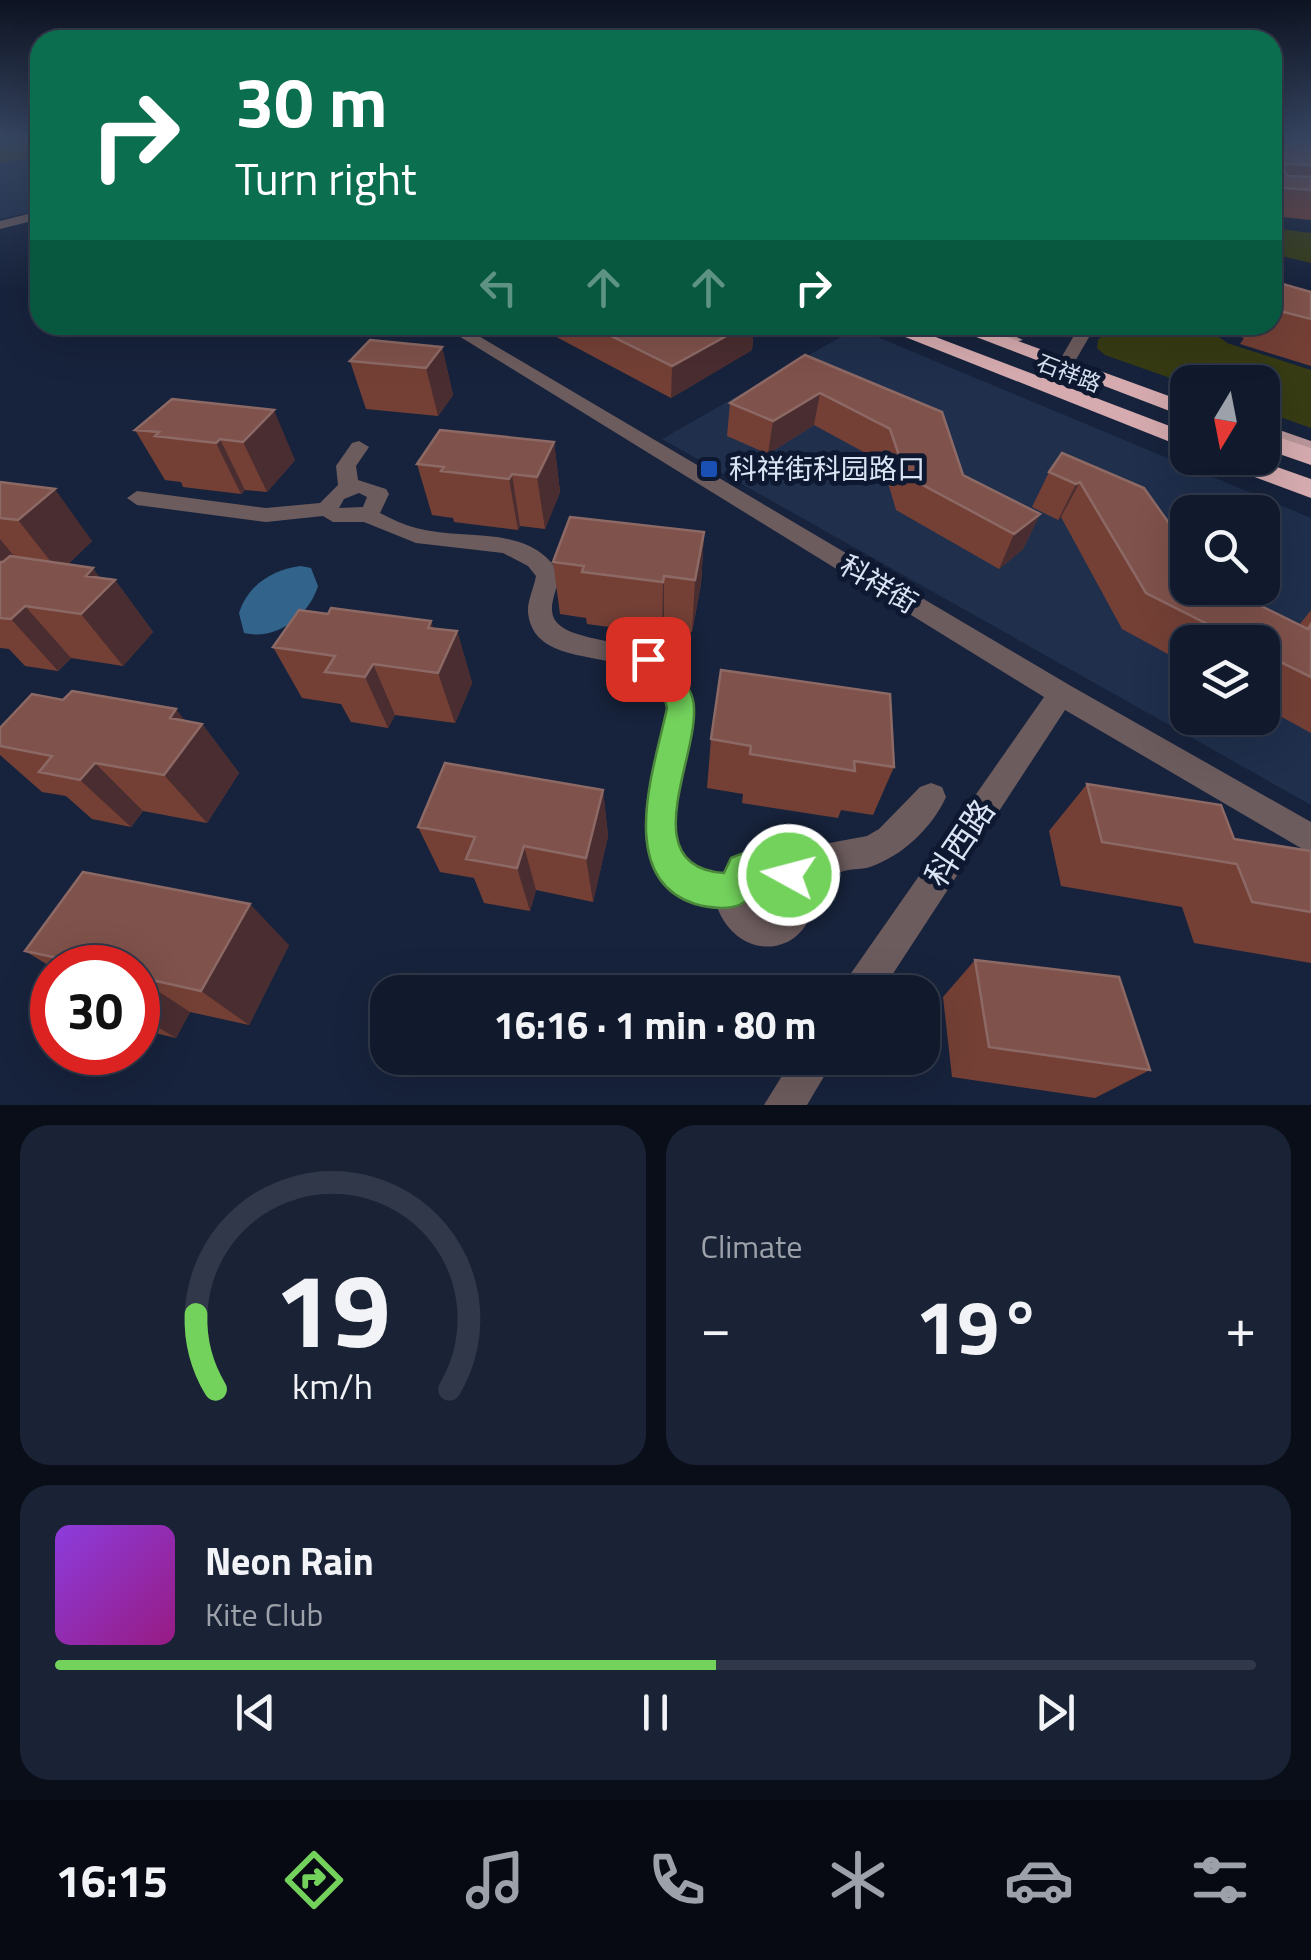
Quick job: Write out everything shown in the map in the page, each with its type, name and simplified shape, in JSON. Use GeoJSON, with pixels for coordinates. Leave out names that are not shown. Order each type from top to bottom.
{"type":"FeatureCollection","features":[{"type":"Feature","properties":{"kind":"highway"},"geometry":{"type":"LineString","coordinates":[[910,335],[1170,437]]}},
{"type":"Feature","properties":{"kind":"highway"},"geometry":{"type":"LineString","coordinates":[[933,335],[1170,424]]}},
{"type":"Feature","properties":{"kind":"highway"},"geometry":{"type":"LineString","coordinates":[[982,335],[1170,405]]}},
{"type":"Feature","properties":{"kind":"highway"},"geometry":{"type":"LineString","coordinates":[[1280,446],[1311,457]]}},
{"type":"Feature","properties":{"kind":"highway"},"geometry":{"type":"LineString","coordinates":[[1280,467],[1311,478]]}},
{"type":"Feature","properties":{"kind":"highway"},"geometry":{"type":"LineString","coordinates":[[1270,475],[1311,492]]}},
{"type":"Feature","properties":{"kind":"main road","name":"石祥路"},"geometry":{"type":"LineString","coordinates":[[902,335],[1170,437]]}},
{"type":"Feature","properties":{"kind":"main road","name":"石祥路"},"geometry":{"type":"LineString","coordinates":[[1001,335],[1170,397]]}},
{"type":"Feature","properties":{"kind":"main road"},"geometry":{"type":"LineString","coordinates":[[1280,437],[1311,448]]}},
{"type":"Feature","properties":{"kind":"main road"},"geometry":{"type":"LineString","coordinates":[[1264,475],[1311,492]]}},
{"type":"Feature","properties":{"kind":"street"},"geometry":{"type":"LineString","coordinates":[[0,225],[30,218]]}},
{"type":"Feature","properties":{"kind":"street","name":"科祥街"},"geometry":{"type":"LineString","coordinates":[[466,335],[1060,694],[1311,839]]}},
{"type":"Feature","properties":{"kind":"street"},"geometry":{"type":"LineString","coordinates":[[1068,360],[1082,335]]}},
{"type":"Feature","properties":{"kind":"street"},"geometry":{"type":"LineString","coordinates":[[348,488],[346,466],[359,447]]}},
{"type":"Feature","properties":{"kind":"street"},"geometry":{"type":"LineString","coordinates":[[137,498],[266,515],[328,508],[344,518],[365,514],[378,502],[379,494],[372,488],[348,488],[330,500],[328,508]]}},
{"type":"Feature","properties":{"kind":"street"},"geometry":{"type":"LineString","coordinates":[[365,514],[418,536],[510,546],[538,558],[548,574],[540,611],[543,624],[554,638],[570,645],[648,659],[664,672],[675,687],[680,708],[660,820],[661,844],[673,870],[686,883],[733,891]]}},
{"type":"Feature","properties":{"kind":"street","name":"科西路"},"geometry":{"type":"LineString","coordinates":[[871,975],[1060,694]]}},
{"type":"Feature","properties":{"kind":"street"},"geometry":{"type":"LineString","coordinates":[[794,885],[812,878],[835,855],[860,856],[888,845],[931,797]]}},
{"type":"Feature","properties":{"kind":"street"},"geometry":{"type":"LineString","coordinates":[[757,863],[773,865],[789,875],[798,910],[788,924],[772,931],[753,927],[739,916],[733,891],[743,870],[757,863]]}},
{"type":"Feature","properties":{"kind":"street"},"geometry":{"type":"LineString","coordinates":[[784,1105],[804,1075]]}},
{"type":"Feature","properties":{"kind":"shaded area"},"geometry":{"type":"Polygon","coordinates":[[[0,189],[30,189],[30,212],[0,219],[0,189]]]}},
{"type":"Feature","properties":{"kind":"shaded area"},"geometry":{"type":"Polygon","coordinates":[[[844,335],[873,335],[1170,459],[1170,475],[1208,475],[1256,495],[1170,495],[1170,605],[1280,605],[1280,505],[1311,518],[1311,805],[1187,735],[1280,735],[1280,625],[1170,625],[1170,725],[662,439],[844,335]]]}},
{"type":"Feature","properties":{"kind":"shaded area"},"geometry":{"type":"Polygon","coordinates":[[[301,566],[311,568],[318,586],[307,607],[279,630],[256,635],[244,633],[239,613],[249,594],[271,575],[301,566]]]}},
{"type":"Feature","properties":{"kind":"green space"},"geometry":{"type":"Polygon","coordinates":[[[1282,229],[1311,233],[1311,263],[1282,256],[1282,229]]]}},
{"type":"Feature","properties":{"kind":"green space"},"geometry":{"type":"Polygon","coordinates":[[[1103,335],[1215,335],[1227,343],[1311,370],[1311,428],[1280,417],[1280,365],[1170,365],[1170,378],[1105,355],[1097,348],[1103,335]]]}},
{"type":"Feature","properties":{"kind":"building"},"geometry":{"type":"Polygon","coordinates":[[[1282,284],[1311,292],[1311,319],[1282,312],[1282,284]]]}},
{"type":"Feature","properties":{"kind":"building"},"geometry":{"type":"Polygon","coordinates":[[[609,335],[728,335],[672,366],[609,335]]]}},
{"type":"Feature","properties":{"kind":"building"},"geometry":{"type":"Polygon","coordinates":[[[370,340],[442,347],[426,368],[350,361],[370,340]]]}},
{"type":"Feature","properties":{"kind":"building"},"geometry":{"type":"Polygon","coordinates":[[[805,355],[942,412],[963,475],[1040,514],[1014,534],[906,476],[890,429],[820,393],[773,421],[730,403],[805,355]]]}},
{"type":"Feature","properties":{"kind":"building"},"geometry":{"type":"Polygon","coordinates":[[[172,399],[274,410],[243,442],[220,439],[216,443],[135,430],[172,399]]]}},
{"type":"Feature","properties":{"kind":"building"},"geometry":{"type":"Polygon","coordinates":[[[440,430],[554,442],[537,477],[512,474],[509,479],[441,471],[444,467],[417,464],[440,430]]]}},
{"type":"Feature","properties":{"kind":"building"},"geometry":{"type":"Polygon","coordinates":[[[1062,453],[1144,488],[1170,525],[1170,605],[1259,605],[1308,629],[1311,624],[1311,677],[1280,662],[1280,625],[1209,625],[1146,593],[1080,482],[1076,484],[1049,472],[1062,453]]]}},
{"type":"Feature","properties":{"kind":"building"},"geometry":{"type":"Polygon","coordinates":[[[0,482],[55,489],[18,520],[0,518],[0,482]]]}},
{"type":"Feature","properties":{"kind":"building"},"geometry":{"type":"Polygon","coordinates":[[[570,517],[704,532],[695,580],[664,576],[663,582],[582,572],[584,566],[553,562],[570,517]]]}},
{"type":"Feature","properties":{"kind":"building"},"geometry":{"type":"Polygon","coordinates":[[[10,556],[93,568],[86,576],[115,580],[81,614],[25,606],[11,619],[0,618],[0,562],[10,556]]]}},
{"type":"Feature","properties":{"kind":"building"},"geometry":{"type":"Polygon","coordinates":[[[331,608],[431,621],[428,628],[457,631],[438,673],[373,664],[365,677],[325,672],[335,656],[273,647],[299,610],[328,614],[331,608]]]}},
{"type":"Feature","properties":{"kind":"building"},"geometry":{"type":"Polygon","coordinates":[[[721,670],[890,694],[894,767],[854,761],[855,771],[750,754],[751,746],[711,739],[721,670]]]}},
{"type":"Feature","properties":{"kind":"building"},"geometry":{"type":"Polygon","coordinates":[[[72,691],[176,709],[170,718],[202,724],[164,775],[95,763],[80,780],[39,772],[52,756],[0,746],[0,728],[32,694],[63,700],[72,691]]]}},
{"type":"Feature","properties":{"kind":"building"},"geometry":{"type":"Polygon","coordinates":[[[445,763],[603,790],[586,858],[524,846],[517,868],[466,859],[475,837],[418,827],[445,763]]]}},
{"type":"Feature","properties":{"kind":"building"},"geometry":{"type":"Polygon","coordinates":[[[1087,784],[1221,805],[1234,839],[1311,851],[1311,912],[1252,902],[1237,864],[1102,842],[1087,784]]]}},
{"type":"Feature","properties":{"kind":"building"},"geometry":{"type":"Polygon","coordinates":[[[83,872],[250,904],[201,991],[160,982],[160,945],[30,945],[30,952],[25,951],[83,872]]]}},
{"type":"Feature","properties":{"kind":"building"},"geometry":{"type":"Polygon","coordinates":[[[975,960],[1119,977],[1150,1070],[989,1047],[975,960]]]}},
{"type":"Feature","properties":{"kind":"place","name":"科祥街科园路口"},"geometry":{"type":"Point","coordinates":[709,469]}},
{"type":"Feature","properties":{"kind":"route"},"geometry":{"type":"LineString","coordinates":[[648,659],[675,687],[680,708],[660,820],[661,844],[673,870],[698,888],[733,891],[743,870],[757,863],[773,865],[789,875]]}}]}
